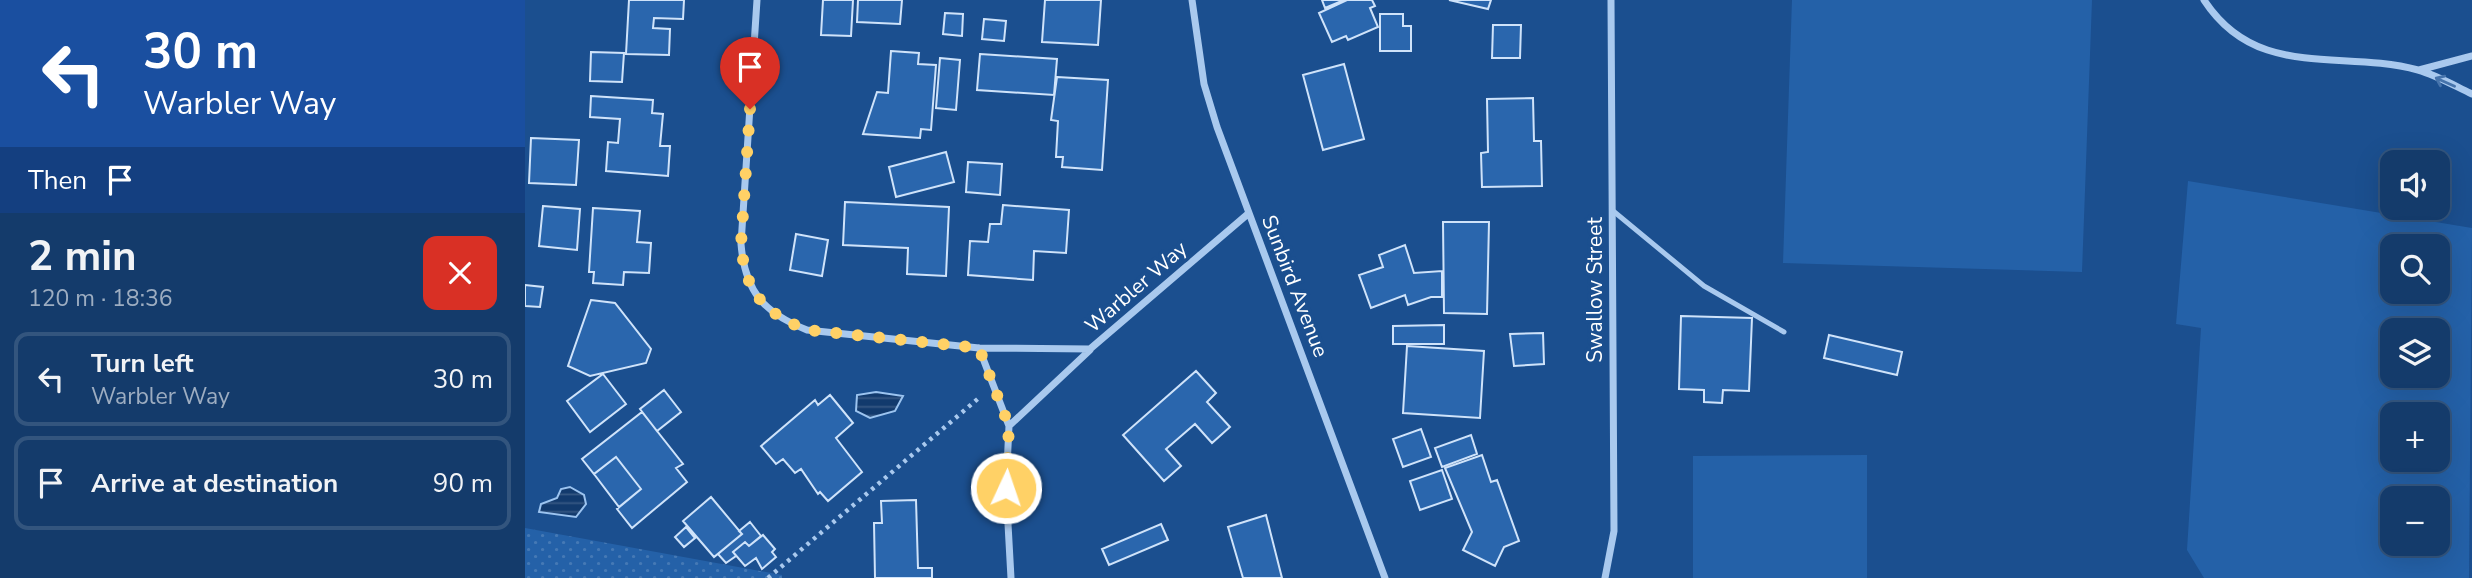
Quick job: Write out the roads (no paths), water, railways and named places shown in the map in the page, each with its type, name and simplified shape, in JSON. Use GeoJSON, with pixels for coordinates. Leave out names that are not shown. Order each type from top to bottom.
{"type":"FeatureCollection","features":[{"type":"Feature","properties":{"kind":"street","name":"Warbler Way"},"geometry":{"type":"LineString","coordinates":[[757,0],[741,244],[743,264],[758,298],[782,320],[807,330],[979,348],[1090,349],[1249,213]]}},
{"type":"Feature","properties":{"kind":"street","name":"Sunbird Avenue"},"geometry":{"type":"LineString","coordinates":[[1192,0],[1204,84],[1249,213],[1385,578]]}},
{"type":"Feature","properties":{"kind":"street","name":"Swallow Street"},"geometry":{"type":"LineString","coordinates":[[1605,578],[1614,531],[1611,0]]}},
{"type":"Feature","properties":{"kind":"street"},"geometry":{"type":"LineString","coordinates":[[2204,0],[2234,36],[2261,50],[2418,70],[2472,94]]}},
{"type":"Feature","properties":{"kind":"street"},"geometry":{"type":"LineString","coordinates":[[2418,70],[2472,56]]}},
{"type":"Feature","properties":{"kind":"street"},"geometry":{"type":"LineString","coordinates":[[979,348],[1009,426],[1006,488],[1011,578]]}},
{"type":"Feature","properties":{"kind":"street"},"geometry":{"type":"LineString","coordinates":[[1009,426],[1090,349]]}},
{"type":"Feature","properties":{"kind":"lane"},"geometry":{"type":"LineString","coordinates":[[1612,210],[1704,286],[1784,332]]}}]}
